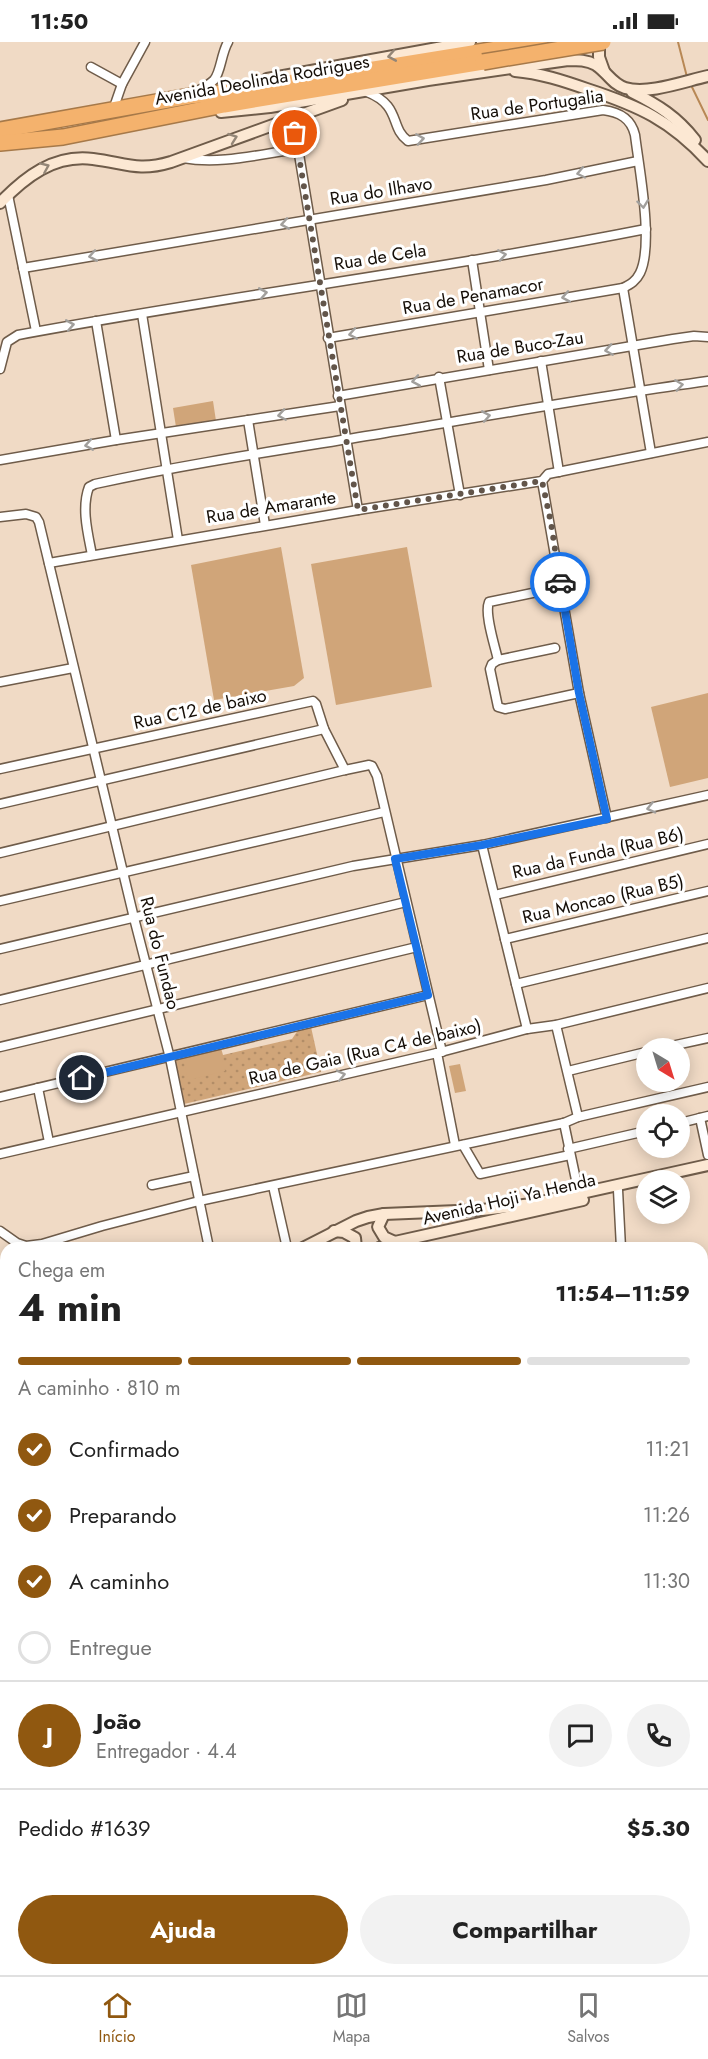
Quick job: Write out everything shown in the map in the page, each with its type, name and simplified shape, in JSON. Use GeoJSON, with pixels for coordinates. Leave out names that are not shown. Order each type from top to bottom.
{"type":"FeatureCollection","features":[{"type":"Feature","properties":{"kind":"highway","name":"Avenida Deolinda Rodrigues"},"geometry":{"type":"LineString","coordinates":[[0,143],[63,137],[479,57],[540,42]]}},
{"type":"Feature","properties":{"kind":"highway","name":"Avenida Deolinda Rodrigues"},"geometry":{"type":"LineString","coordinates":[[0,130],[190,96],[601,42]]}},
{"type":"Feature","properties":{"kind":"main road"},"geometry":{"type":"LineString","coordinates":[[601,42],[599,57],[606,74]]}},
{"type":"Feature","properties":{"kind":"main road"},"geometry":{"type":"LineString","coordinates":[[479,57],[518,71],[569,82],[639,107],[678,132],[708,160]]}},
{"type":"Feature","properties":{"kind":"main road"},"geometry":{"type":"LineString","coordinates":[[5,195],[38,170],[70,159],[93,159],[138,168],[150,167],[182,158],[367,92],[479,57],[582,60],[596,65],[617,84],[658,105],[677,119],[699,145],[708,160]]}},
{"type":"Feature","properties":{"kind":"main road"},"geometry":{"type":"LineString","coordinates":[[624,87],[641,90],[708,76]]}},
{"type":"Feature","properties":{"kind":"main road"},"geometry":{"type":"LineString","coordinates":[[191,111],[219,113],[367,92]]}},
{"type":"Feature","properties":{"kind":"main road","name":"Avenida Hoji Ya Henda"},"geometry":{"type":"LineString","coordinates":[[314,1242],[356,1221],[384,1214],[482,1210],[532,1204],[708,1165]]}},
{"type":"Feature","properties":{"kind":"main road"},"geometry":{"type":"LineString","coordinates":[[690,1174],[708,1170]]}},
{"type":"Feature","properties":{"kind":"main road","name":"Avenida Hoji Ya Henda"},"geometry":{"type":"LineString","coordinates":[[395,1242],[555,1207],[636,1186]]}},
{"type":"Feature","properties":{"kind":"main road"},"geometry":{"type":"LineString","coordinates":[[384,1214],[378,1227],[384,1238],[395,1242]]}},
{"type":"Feature","properties":{"kind":"main road"},"geometry":{"type":"LineString","coordinates":[[333,1232],[351,1234],[355,1242]]}},
{"type":"Feature","properties":{"kind":"street"},"geometry":{"type":"LineString","coordinates":[[113,110],[122,84],[145,42]]}},
{"type":"Feature","properties":{"kind":"street"},"geometry":{"type":"LineString","coordinates":[[190,96],[213,81],[219,73],[222,52],[228,42]]}},
{"type":"Feature","properties":{"kind":"street"},"geometry":{"type":"LineString","coordinates":[[91,67],[122,84]]}},
{"type":"Feature","properties":{"kind":"street","name":"Rua de Portugalia"},"geometry":{"type":"LineString","coordinates":[[367,92],[377,96],[390,107],[408,141],[603,110],[617,112],[627,118],[633,127],[646,229],[643,265],[640,273],[632,284],[623,288]]}},
{"type":"Feature","properties":{"kind":"street"},"geometry":{"type":"LineString","coordinates":[[293,118],[358,510]]}},
{"type":"Feature","properties":{"kind":"street"},"geometry":{"type":"LineString","coordinates":[[182,158],[204,161],[225,160],[297,149]]}},
{"type":"Feature","properties":{"kind":"street","name":"Rua do Ilhavo"},"geometry":{"type":"LineString","coordinates":[[23,268],[546,180],[638,161]]}},
{"type":"Feature","properties":{"kind":"street"},"geometry":{"type":"LineString","coordinates":[[5,195],[36,331]]}},
{"type":"Feature","properties":{"kind":"street","name":"Rua de Cela"},"geometry":{"type":"LineString","coordinates":[[7,341],[36,331],[319,283],[558,246],[646,229]]}},
{"type":"Feature","properties":{"kind":"street"},"geometry":{"type":"LineString","coordinates":[[472,260],[489,370]]}},
{"type":"Feature","properties":{"kind":"street"},"geometry":{"type":"LineString","coordinates":[[623,288],[651,453]]}},
{"type":"Feature","properties":{"kind":"street","name":"Rua de Penamacor"},"geometry":{"type":"LineString","coordinates":[[328,338],[623,288]]}},
{"type":"Feature","properties":{"kind":"street"},"geometry":{"type":"LineString","coordinates":[[142,314],[178,540]]}},
{"type":"Feature","properties":{"kind":"street"},"geometry":{"type":"LineString","coordinates":[[96,321],[116,440]]}},
{"type":"Feature","properties":{"kind":"street","name":"Rua de Buco-Zau"},"geometry":{"type":"LineString","coordinates":[[338,396],[439,377],[694,336],[708,337]]}},
{"type":"Feature","properties":{"kind":"street"},"geometry":{"type":"LineString","coordinates":[[0,369],[7,341]]}},
{"type":"Feature","properties":{"kind":"street"},"geometry":{"type":"LineString","coordinates":[[541,361],[559,472]]}},
{"type":"Feature","properties":{"kind":"street"},"geometry":{"type":"LineString","coordinates":[[439,377],[460,495]]}},
{"type":"Feature","properties":{"kind":"street"},"geometry":{"type":"LineString","coordinates":[[92,555],[86,501],[89,487],[95,484],[254,453],[708,381]]}},
{"type":"Feature","properties":{"kind":"street"},"geometry":{"type":"LineString","coordinates":[[0,460],[340,406]]}},
{"type":"Feature","properties":{"kind":"street"},"geometry":{"type":"LineString","coordinates":[[248,420],[265,525]]}},
{"type":"Feature","properties":{"kind":"street","name":"Rua de Amarante"},"geometry":{"type":"LineString","coordinates":[[50,562],[542,481],[548,474],[708,442]]}},
{"type":"Feature","properties":{"kind":"street"},"geometry":{"type":"LineString","coordinates":[[542,481],[579,693],[607,819]]}},
{"type":"Feature","properties":{"kind":"street","name":"Rua do Fundao"},"geometry":{"type":"LineString","coordinates":[[0,517],[26,514],[36,517],[39,522],[100,780],[170,1058],[208,1242]]}},
{"type":"Feature","properties":{"kind":"street"},"geometry":{"type":"LineString","coordinates":[[498,660],[487,605],[489,602],[542,591]]}},
{"type":"Feature","properties":{"kind":"street"},"geometry":{"type":"LineString","coordinates":[[555,648],[498,660],[492,664],[490,669],[498,707],[501,709],[579,693]]}},
{"type":"Feature","properties":{"kind":"street"},"geometry":{"type":"LineString","coordinates":[[0,682],[73,668]]}},
{"type":"Feature","properties":{"kind":"street","name":"Rua C12 de baixo"},"geometry":{"type":"LineString","coordinates":[[0,769],[315,702],[324,729]]}},
{"type":"Feature","properties":{"kind":"street"},"geometry":{"type":"LineString","coordinates":[[0,804],[324,729],[345,770]]}},
{"type":"Feature","properties":{"kind":"street"},"geometry":{"type":"LineString","coordinates":[[0,853],[345,770],[372,766],[377,776],[417,947],[459,1145],[480,1174],[636,1134]]}},
{"type":"Feature","properties":{"kind":"street"},"geometry":{"type":"LineString","coordinates":[[0,949],[353,866],[482,845],[708,795]]}},
{"type":"Feature","properties":{"kind":"street"},"geometry":{"type":"LineString","coordinates":[[0,901],[384,812]]}},
{"type":"Feature","properties":{"kind":"street","name":"Rua da Funda (Rua B6)"},"geometry":{"type":"LineString","coordinates":[[495,895],[708,844]]}},
{"type":"Feature","properties":{"kind":"street"},"geometry":{"type":"LineString","coordinates":[[482,845],[527,1029]]}},
{"type":"Feature","properties":{"kind":"street","name":"Rua Moncao (Rua B5)"},"geometry":{"type":"LineString","coordinates":[[505,939],[708,891]]}},
{"type":"Feature","properties":{"kind":"street"},"geometry":{"type":"LineString","coordinates":[[0,1000],[406,902]]}},
{"type":"Feature","properties":{"kind":"street"},"geometry":{"type":"LineString","coordinates":[[516,984],[708,938]]}},
{"type":"Feature","properties":{"kind":"street"},"geometry":{"type":"LineString","coordinates":[[0,1047],[417,947]]}},
{"type":"Feature","properties":{"kind":"street","name":"Rua de Gaia (Rua C4 de baixo)"},"geometry":{"type":"LineString","coordinates":[[0,1154],[439,1053],[527,1029],[556,1025],[708,988]]}},
{"type":"Feature","properties":{"kind":"street"},"geometry":{"type":"LineString","coordinates":[[0,1097],[428,995]]}},
{"type":"Feature","properties":{"kind":"street"},"geometry":{"type":"LineString","coordinates":[[556,1025],[578,1117]]}},
{"type":"Feature","properties":{"kind":"street"},"geometry":{"type":"LineString","coordinates":[[690,1042],[708,1038]]}},
{"type":"Feature","properties":{"kind":"street"},"geometry":{"type":"LineString","coordinates":[[568,1071],[636,1054]]}},
{"type":"Feature","properties":{"kind":"street"},"geometry":{"type":"LineString","coordinates":[[49,1242],[199,1201],[564,1123],[578,1117],[708,1087]]}},
{"type":"Feature","properties":{"kind":"street"},"geometry":{"type":"LineString","coordinates":[[38,1088],[49,1142]]}},
{"type":"Feature","properties":{"kind":"street"},"geometry":{"type":"LineString","coordinates":[[704,1117],[708,1155]]}},
{"type":"Feature","properties":{"kind":"street"},"geometry":{"type":"LineString","coordinates":[[564,1123],[579,1194]]}},
{"type":"Feature","properties":{"kind":"street"},"geometry":{"type":"LineString","coordinates":[[152,1185],[194,1176]]}},
{"type":"Feature","properties":{"kind":"street"},"geometry":{"type":"LineString","coordinates":[[273,1186],[286,1242]]}},
{"type":"Feature","properties":{"kind":"street"},"geometry":{"type":"LineString","coordinates":[[618,1190],[621,1242]]}},
{"type":"Feature","properties":{"kind":"street"},"geometry":{"type":"LineString","coordinates":[[0,1231],[16,1242]]}},
{"type":"Feature","properties":{"kind":"shaded area"},"geometry":{"type":"Polygon","coordinates":[[[213,401],[216,421],[176,427],[173,408],[213,401]]]}},
{"type":"Feature","properties":{"kind":"shaded area"},"geometry":{"type":"Polygon","coordinates":[[[281,547],[304,678],[294,686],[214,700],[191,565],[281,547]]]}},
{"type":"Feature","properties":{"kind":"shaded area"},"geometry":{"type":"Polygon","coordinates":[[[407,547],[432,687],[336,705],[311,564],[407,547]]]}},
{"type":"Feature","properties":{"kind":"shaded area"},"geometry":{"type":"Polygon","coordinates":[[[708,693],[708,778],[670,787],[651,707],[708,693]]]}},
{"type":"Feature","properties":{"kind":"shaded area"},"geometry":{"type":"Polygon","coordinates":[[[311,1027],[321,1072],[184,1104],[174,1059],[221,1048],[223,1055],[292,1039],[298,1030],[311,1027]]]}},
{"type":"Feature","properties":{"kind":"shaded area"},"geometry":{"type":"Polygon","coordinates":[[[220,1049],[225,1071],[188,1080],[183,1058],[220,1049]]]}},
{"type":"Feature","properties":{"kind":"shaded area"},"geometry":{"type":"Polygon","coordinates":[[[460,1064],[466,1091],[455,1093],[449,1066],[460,1064]]]}},
{"type":"Feature","properties":{"kind":"waterway"},"geometry":{"type":"LineString","coordinates":[[678,42],[687,77]]}},
{"type":"Feature","properties":{"kind":"waterway"},"geometry":{"type":"LineString","coordinates":[[691,85],[708,120]]}},
{"type":"Feature","properties":{"kind":"way so far"},"geometry":{"type":"LineString","coordinates":[[295,133],[358,510],[542,481],[560,582]]}},
{"type":"Feature","properties":{"kind":"route"},"geometry":{"type":"LineString","coordinates":[[82,1078],[428,995],[395,859],[482,845],[607,819],[579,693],[560,582]]}}]}
